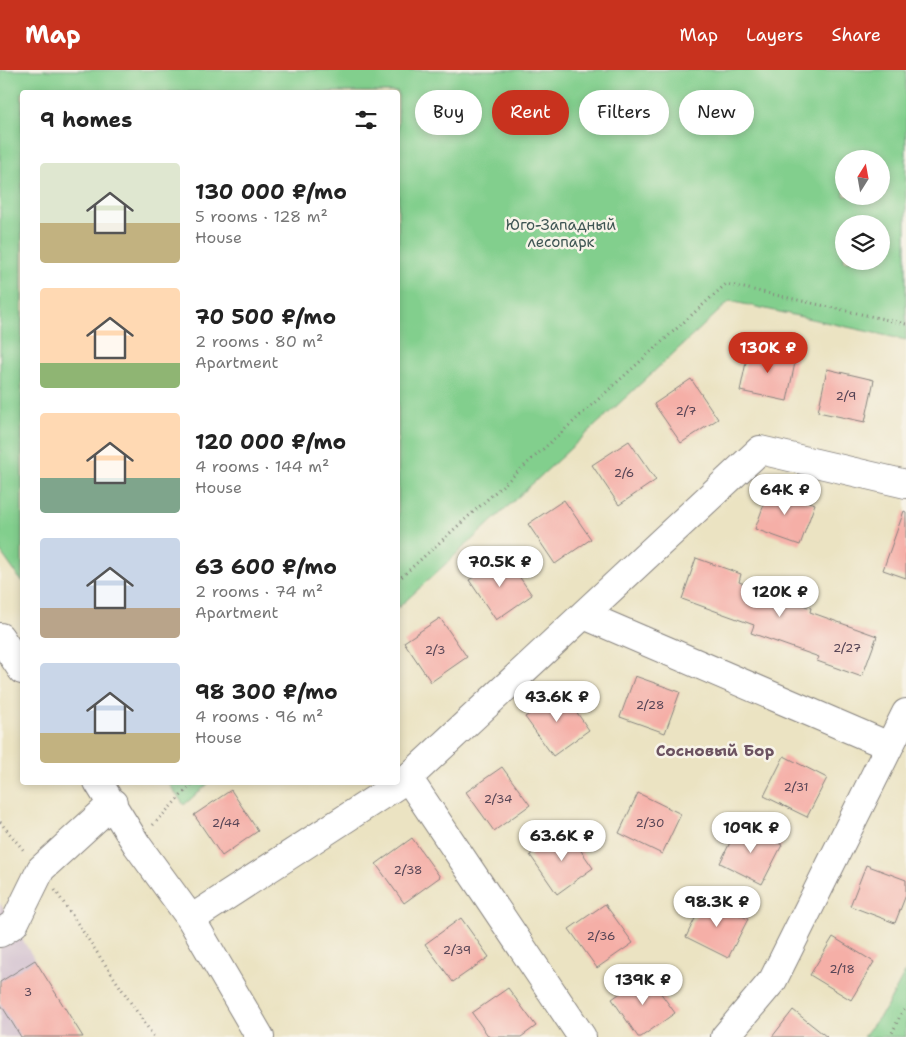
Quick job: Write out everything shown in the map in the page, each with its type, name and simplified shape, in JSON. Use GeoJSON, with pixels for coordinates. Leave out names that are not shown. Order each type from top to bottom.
{"type":"FeatureCollection","features":[{"type":"Feature","properties":{"kind":"street"},"geometry":{"type":"LineString","coordinates":[[400,783],[408,778],[760,450],[906,484]]}},
{"type":"Feature","properties":{"kind":"street"},"geometry":{"type":"LineString","coordinates":[[584,615],[889,746]]}},
{"type":"Feature","properties":{"kind":"street"},"geometry":{"type":"LineString","coordinates":[[0,637],[20,667]]}},
{"type":"Feature","properties":{"kind":"street"},"geometry":{"type":"LineString","coordinates":[[724,1037],[774,980],[906,713]]}},
{"type":"Feature","properties":{"kind":"street"},"geometry":{"type":"LineString","coordinates":[[408,778],[582,1037]]}},
{"type":"Feature","properties":{"kind":"street"},"geometry":{"type":"LineString","coordinates":[[191,919],[397,785]]}},
{"type":"Feature","properties":{"kind":"street"},"geometry":{"type":"LineString","coordinates":[[0,933],[14,924],[40,869],[106,793],[137,845],[191,919],[257,1036]]}},
{"type":"Feature","properties":{"kind":"path"},"geometry":{"type":"LineString","coordinates":[[400,578],[726,284],[906,324]]}},
{"type":"Feature","properties":{"kind":"path"},"geometry":{"type":"LineString","coordinates":[[137,845],[152,826],[191,785]]}},
{"type":"Feature","properties":{"kind":"path"},"geometry":{"type":"LineString","coordinates":[[0,822],[40,869],[154,1037]]}},
{"type":"Feature","properties":{"kind":"path"},"geometry":{"type":"LineString","coordinates":[[890,1037],[906,1008]]}},
{"type":"Feature","properties":{"kind":"shaded area"},"geometry":{"type":"Polygon","coordinates":[[[0,903],[35,960],[83,1037],[0,1037],[0,903]]]}},
{"type":"Feature","properties":{"kind":"green space","name":"Юго-Западный лесопарк"},"geometry":{"type":"Polygon","coordinates":[[[0,70],[906,70],[906,340],[730,301],[400,606],[400,90],[20,90],[20,579],[0,551],[0,70]]]}},
{"type":"Feature","properties":{"kind":"green space"},"geometry":{"type":"Polygon","coordinates":[[[169,785],[207,785],[184,805],[169,785]]]}},
{"type":"Feature","properties":{"kind":"green space"},"geometry":{"type":"Polygon","coordinates":[[[906,970],[906,1037],[863,1037],[885,1010],[906,970]]]}},
{"type":"Feature","properties":{"kind":"building"},"geometry":{"type":"Polygon","coordinates":[[[749,348],[796,358],[787,401],[740,391],[749,348]]]}},
{"type":"Feature","properties":{"kind":"building"},"geometry":{"type":"Polygon","coordinates":[[[827,369],[874,380],[865,422],[818,412],[827,369]]]}},
{"type":"Feature","properties":{"kind":"building"},"geometry":{"type":"Polygon","coordinates":[[[691,379],[718,419],[681,443],[654,404],[691,379]]]}},
{"type":"Feature","properties":{"kind":"building"},"geometry":{"type":"Polygon","coordinates":[[[629,441],[656,480],[619,505],[592,465],[629,441]]]}},
{"type":"Feature","properties":{"kind":"building"},"geometry":{"type":"Polygon","coordinates":[[[770,488],[815,504],[800,545],[755,529],[770,488]]]}},
{"type":"Feature","properties":{"kind":"building"},"geometry":{"type":"Polygon","coordinates":[[[564,500],[591,539],[555,564],[528,524],[564,500]]]}},
{"type":"Feature","properties":{"kind":"building"},"geometry":{"type":"Polygon","coordinates":[[[904,511],[906,512],[906,578],[883,570],[904,511]]]}},
{"type":"Feature","properties":{"kind":"building"},"geometry":{"type":"Polygon","coordinates":[[[505,556],[532,595],[496,620],[469,580],[505,556]]]}},
{"type":"Feature","properties":{"kind":"building"},"geometry":{"type":"Polygon","coordinates":[[[696,558],[741,574],[739,582],[811,608],[810,612],[877,636],[862,677],[817,661],[819,657],[751,633],[754,625],[682,599],[696,558]]]}},
{"type":"Feature","properties":{"kind":"building"},"geometry":{"type":"Polygon","coordinates":[[[440,618],[467,657],[431,682],[404,642],[440,618]]]}},
{"type":"Feature","properties":{"kind":"building"},"geometry":{"type":"Polygon","coordinates":[[[635,676],[680,692],[665,733],[620,717],[635,676]]]}},
{"type":"Feature","properties":{"kind":"building"},"geometry":{"type":"Polygon","coordinates":[[[562,691],[589,730],[553,756],[525,717],[562,691]]]}},
{"type":"Feature","properties":{"kind":"building"},"geometry":{"type":"Polygon","coordinates":[[[784,756],[827,778],[807,817],[764,796],[784,756]]]}},
{"type":"Feature","properties":{"kind":"building"},"geometry":{"type":"Polygon","coordinates":[[[502,767],[530,805],[494,831],[466,792],[502,767]]]}},
{"type":"Feature","properties":{"kind":"building"},"geometry":{"type":"Polygon","coordinates":[[[231,790],[258,831],[222,856],[194,815],[231,790]]]}},
{"type":"Feature","properties":{"kind":"building"},"geometry":{"type":"Polygon","coordinates":[[[638,793],[681,814],[662,854],[619,833],[638,793]]]}},
{"type":"Feature","properties":{"kind":"building"},"geometry":{"type":"Polygon","coordinates":[[[739,824],[782,845],[762,884],[720,863],[739,824]]]}},
{"type":"Feature","properties":{"kind":"building"},"geometry":{"type":"Polygon","coordinates":[[[566,829],[593,868],[557,894],[530,855],[566,829]]]}},
{"type":"Feature","properties":{"kind":"building"},"geometry":{"type":"Polygon","coordinates":[[[412,838],[440,877],[404,903],[376,864],[412,838]]]}},
{"type":"Feature","properties":{"kind":"building"},"geometry":{"type":"Polygon","coordinates":[[[866,865],[906,880],[906,895],[895,923],[850,906],[866,865]]]}},
{"type":"Feature","properties":{"kind":"building"},"geometry":{"type":"Polygon","coordinates":[[[705,898],[748,919],[728,958],[686,937],[705,898]]]}},
{"type":"Feature","properties":{"kind":"building"},"geometry":{"type":"Polygon","coordinates":[[[605,904],[633,943],[597,968],[569,929],[605,904]]]}},
{"type":"Feature","properties":{"kind":"building"},"geometry":{"type":"Polygon","coordinates":[[[461,918],[489,957],[453,982],[425,944],[461,918]]]}},
{"type":"Feature","properties":{"kind":"building"},"geometry":{"type":"Polygon","coordinates":[[[833,937],[874,962],[851,1000],[810,975],[833,937]]]}},
{"type":"Feature","properties":{"kind":"building"},"geometry":{"type":"Polygon","coordinates":[[[35,960],[83,1037],[21,1037],[0,1003],[0,982],[35,960]]]}},
{"type":"Feature","properties":{"kind":"building"},"geometry":{"type":"Polygon","coordinates":[[[647,974],[675,1013],[641,1037],[638,1037],[612,999],[647,974]]]}},
{"type":"Feature","properties":{"kind":"building"},"geometry":{"type":"Polygon","coordinates":[[[508,988],[536,1026],[521,1037],[489,1037],[472,1013],[508,988]]]}},
{"type":"Feature","properties":{"kind":"building"},"geometry":{"type":"Polygon","coordinates":[[[793,1010],[827,1037],[772,1037],[793,1010]]]}},
{"type":"Feature","properties":{"kind":"district","name":"Сосновый Бор"},"geometry":{"type":"Point","coordinates":[715,750]}}]}
